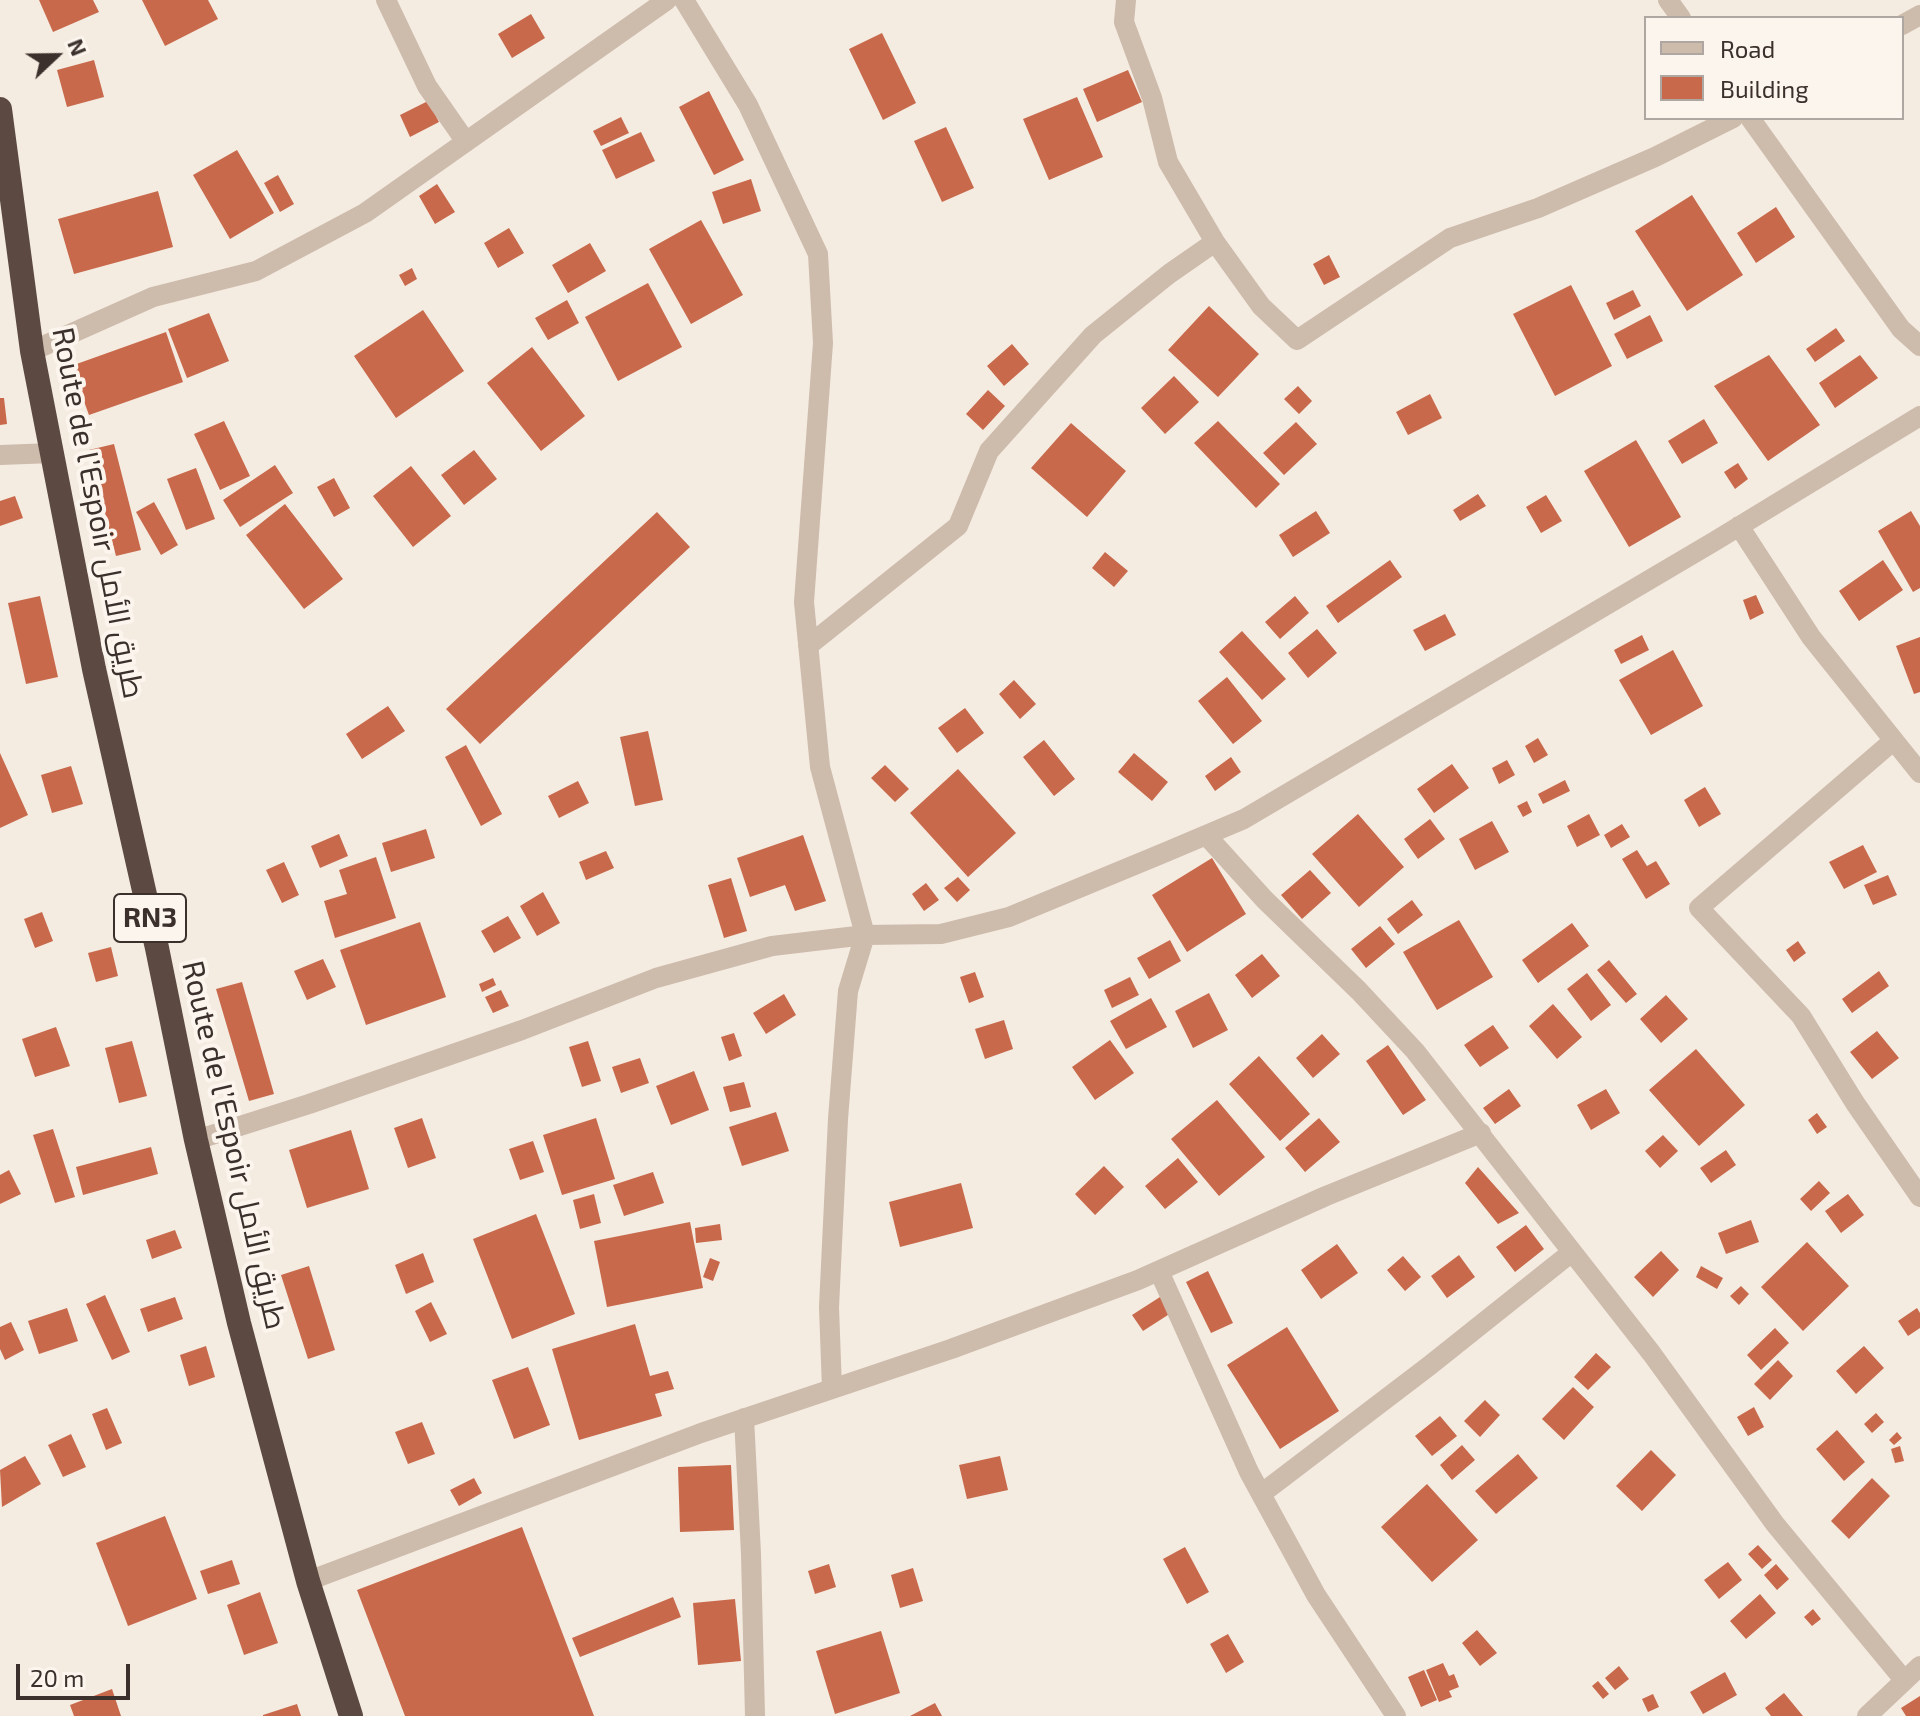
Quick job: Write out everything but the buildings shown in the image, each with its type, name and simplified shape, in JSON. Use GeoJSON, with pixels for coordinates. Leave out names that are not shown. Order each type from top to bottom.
{"type":"FeatureCollection","features":[{"type":"Feature","properties":{"kind":"highway","name":"Route de l’Espoir طريق الأمل"},"geometry":{"type":"LineString","coordinates":[[0,109],[32,351],[94,669],[157,948],[196,1140],[239,1323],[308,1581],[351,1716]]}},
{"type":"Feature","properties":{"kind":"street"},"geometry":{"type":"LineString","coordinates":[[386,0],[427,86],[466,142]]}},
{"type":"Feature","properties":{"kind":"street"},"geometry":{"type":"LineString","coordinates":[[32,351],[153,297],[256,271],[365,213],[667,0]]}},
{"type":"Feature","properties":{"kind":"street"},"geometry":{"type":"LineString","coordinates":[[684,0],[748,105],[818,254],[823,343],[804,602],[820,767],[865,935],[848,991],[844,1034],[829,1307],[832,1389]]}},
{"type":"Feature","properties":{"kind":"street"},"geometry":{"type":"LineString","coordinates":[[1126,0],[1124,22],[1152,98],[1168,162],[1215,242],[1261,306],[1297,340],[1450,238],[1553,202],[1729,120]]}},
{"type":"Feature","properties":{"kind":"street"},"geometry":{"type":"LineString","coordinates":[[1751,120],[1901,329],[1920,346]]}},
{"type":"Feature","properties":{"kind":"street"},"geometry":{"type":"LineString","coordinates":[[808,646],[958,526],[989,451],[1093,335],[1169,274],[1215,242]]}},
{"type":"Feature","properties":{"kind":"street"},"geometry":{"type":"LineString","coordinates":[[196,1140],[522,1030],[656,978],[772,946],[865,935],[941,934],[1009,917],[1206,835],[1244,819],[1920,416]]}},
{"type":"Feature","properties":{"kind":"street"},"geometry":{"type":"LineString","coordinates":[[0,455],[53,453]]}},
{"type":"Feature","properties":{"kind":"street"},"geometry":{"type":"LineString","coordinates":[[1739,526],[1811,637],[1920,773]]}},
{"type":"Feature","properties":{"kind":"street"},"geometry":{"type":"LineString","coordinates":[[1893,741],[1699,908],[1801,1016],[1855,1103],[1920,1197]]}},
{"type":"Feature","properties":{"kind":"street"},"geometry":{"type":"LineString","coordinates":[[1206,835],[1265,900],[1396,1031],[1481,1133],[1652,1354],[1775,1524],[1904,1680]]}},
{"type":"Feature","properties":{"kind":"street"},"geometry":{"type":"LineString","coordinates":[[308,1581],[744,1418],[951,1349],[1159,1271],[1326,1196],[1481,1133]]}},
{"type":"Feature","properties":{"kind":"street"},"geometry":{"type":"LineString","coordinates":[[1261,1494],[1572,1252]]}},
{"type":"Feature","properties":{"kind":"street"},"geometry":{"type":"LineString","coordinates":[[1159,1271],[1249,1472],[1316,1595],[1396,1716]]}},
{"type":"Feature","properties":{"kind":"street"},"geometry":{"type":"LineString","coordinates":[[744,1418],[755,1716]]}},
{"type":"Feature","properties":{"kind":"street"},"geometry":{"type":"LineString","coordinates":[[1867,1716],[1920,1666]]}}]}
